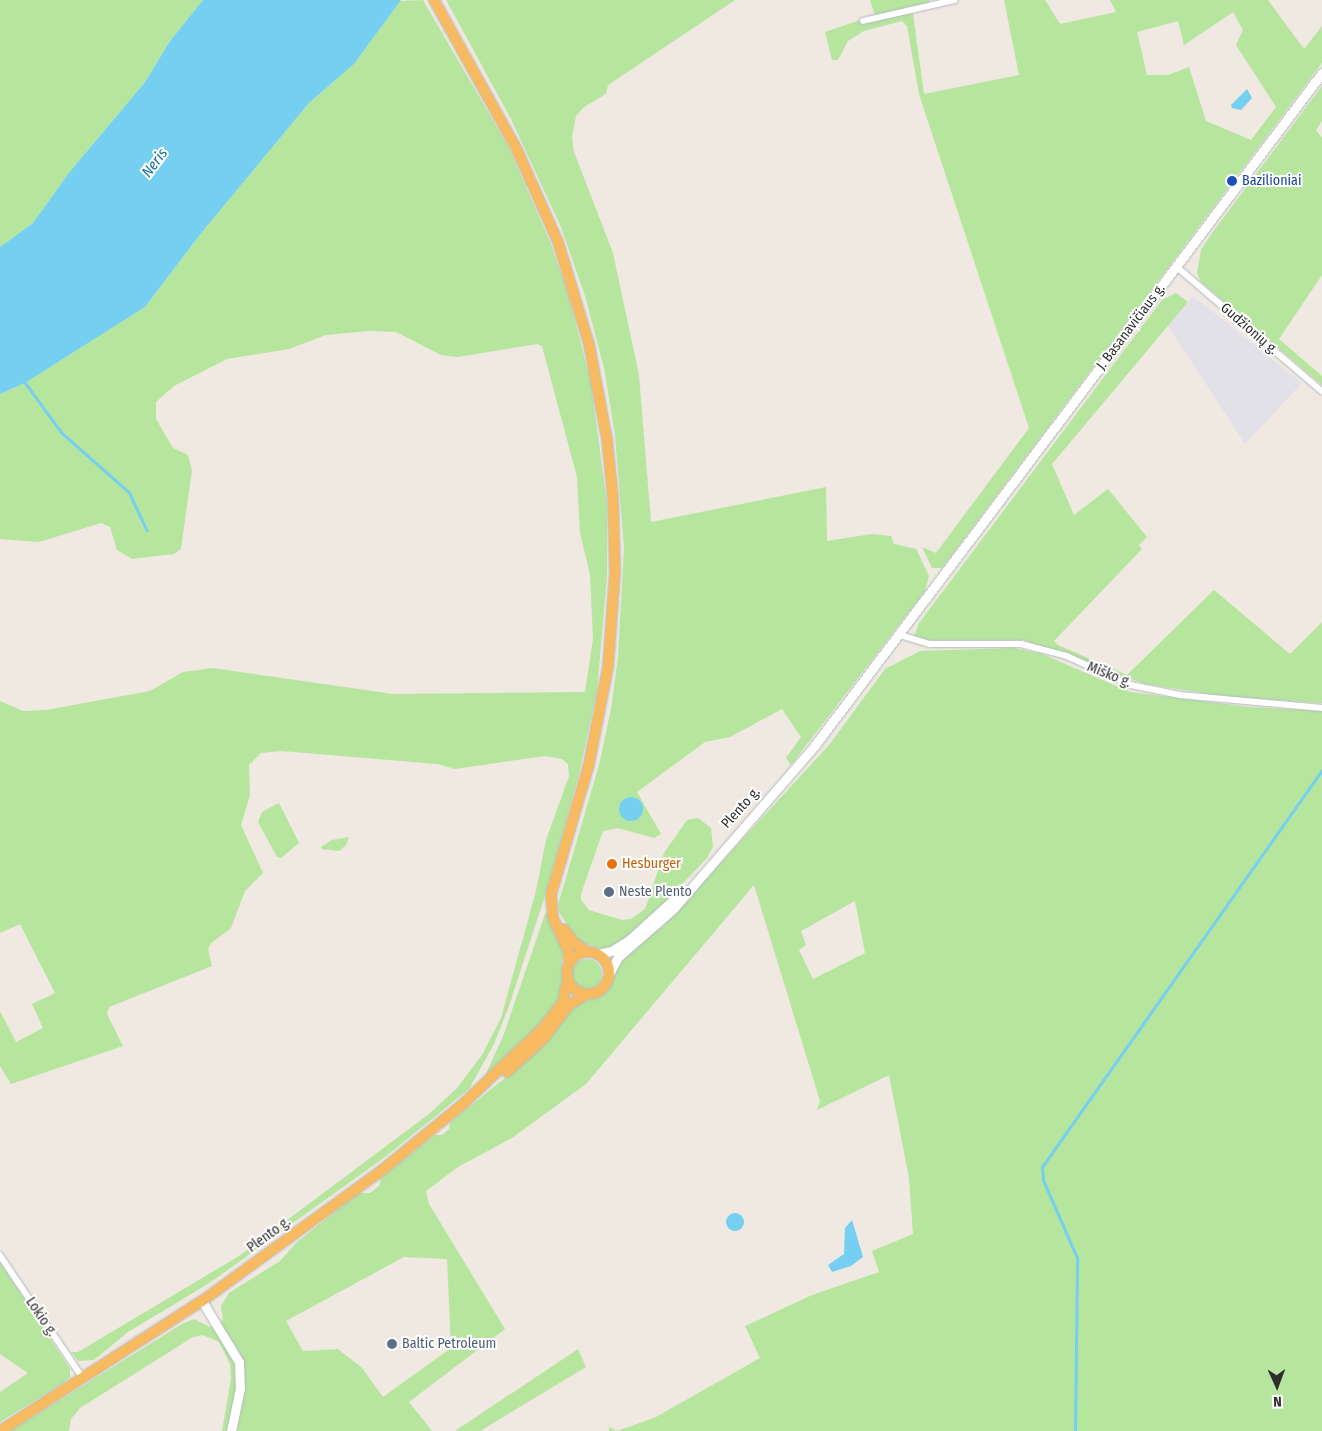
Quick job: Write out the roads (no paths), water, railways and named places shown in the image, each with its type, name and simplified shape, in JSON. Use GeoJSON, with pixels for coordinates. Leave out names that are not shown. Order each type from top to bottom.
{"type":"FeatureCollection","features":[{"type":"Feature","properties":{"kind":"highway"},"geometry":{"type":"LineString","coordinates":[[434,0],[517,150],[558,242],[589,344],[611,471],[615,572],[608,667],[595,741],[554,882],[552,906],[569,962],[568,981],[574,990],[585,994],[599,992],[609,974],[606,963],[573,942],[552,906]]}},
{"type":"Feature","properties":{"kind":"highway"},"geometry":{"type":"LineString","coordinates":[[569,962],[580,953],[593,953]]}},
{"type":"Feature","properties":{"kind":"highway","name":"Plento g."},"geometry":{"type":"LineString","coordinates":[[464,1103],[542,1029],[563,1002],[568,981]]}},
{"type":"Feature","properties":{"kind":"highway","name":"Plento g."},"geometry":{"type":"LineString","coordinates":[[0,1431],[202,1301],[381,1171],[464,1103],[525,1057],[570,1006],[585,994]]}},
{"type":"Feature","properties":{"kind":"main road","name":"J. Basanavičiaus g."},"geometry":{"type":"LineString","coordinates":[[900,635],[1322,73]]}},
{"type":"Feature","properties":{"kind":"main road","name":"Plento g."},"geometry":{"type":"LineString","coordinates":[[609,974],[618,957],[660,921],[815,745],[900,635]]}},
{"type":"Feature","properties":{"kind":"main road","name":"Plento g."},"geometry":{"type":"LineString","coordinates":[[593,953],[612,951],[629,940],[687,889]]}},
{"type":"Feature","properties":{"kind":"main road"},"geometry":{"type":"LineString","coordinates":[[202,1301],[236,1354],[241,1372],[231,1431]]}},
{"type":"Feature","properties":{"kind":"street"},"geometry":{"type":"LineString","coordinates":[[863,21],[954,0]]}},
{"type":"Feature","properties":{"kind":"street","name":"Gudžionių g."},"geometry":{"type":"LineString","coordinates":[[1176,266],[1322,391]]}},
{"type":"Feature","properties":{"kind":"street","name":"Miško g."},"geometry":{"type":"LineString","coordinates":[[900,635],[930,644],[1021,644],[1067,656],[1131,685],[1180,695],[1322,708]]}},
{"type":"Feature","properties":{"kind":"street","name":"Lokio g."},"geometry":{"type":"LineString","coordinates":[[0,1255],[83,1378]]}},
{"type":"Feature","properties":{"kind":"water","name":"Neris"},"geometry":{"type":"Polygon","coordinates":[[[203,0],[401,0],[354,64],[309,103],[202,232],[145,307],[25,383],[0,394],[0,247],[33,223],[68,174],[145,82],[170,41],[203,0]]]}},
{"type":"Feature","properties":{"kind":"water"},"geometry":{"type":"Polygon","coordinates":[[[1247,89],[1252,98],[1241,110],[1232,108],[1231,105],[1247,89]]]}},
{"type":"Feature","properties":{"kind":"water"},"geometry":{"type":"Polygon","coordinates":[[[631,797],[639,801],[643,809],[639,817],[631,821],[623,817],[619,809],[623,801],[631,797]]]}},
{"type":"Feature","properties":{"kind":"water"},"geometry":{"type":"Polygon","coordinates":[[[735,1213],[741,1216],[744,1222],[741,1228],[735,1231],[729,1228],[726,1222],[729,1216],[735,1213]]]}},
{"type":"Feature","properties":{"kind":"water"},"geometry":{"type":"Polygon","coordinates":[[[852,1220],[863,1257],[851,1266],[832,1272],[828,1265],[844,1254],[845,1228],[852,1220]]]}},
{"type":"Feature","properties":{"kind":"waterway"},"geometry":{"type":"LineString","coordinates":[[24,381],[62,433],[129,492],[147,530]]}},
{"type":"Feature","properties":{"kind":"waterway"},"geometry":{"type":"LineString","coordinates":[[1075,1431],[1077,1258],[1043,1180],[1042,1167],[1322,770]]}},
{"type":"Feature","properties":{"kind":"place","name":"Bazilioniai"},"geometry":{"type":"Point","coordinates":[1232,181]}},
{"type":"Feature","properties":{"kind":"place","name":"Hesburger"},"geometry":{"type":"Point","coordinates":[612,864]}},
{"type":"Feature","properties":{"kind":"place","name":"Neste Plento"},"geometry":{"type":"Point","coordinates":[609,892]}},
{"type":"Feature","properties":{"kind":"place","name":"Baltic Petroleum"},"geometry":{"type":"Point","coordinates":[392,1344]}}]}
